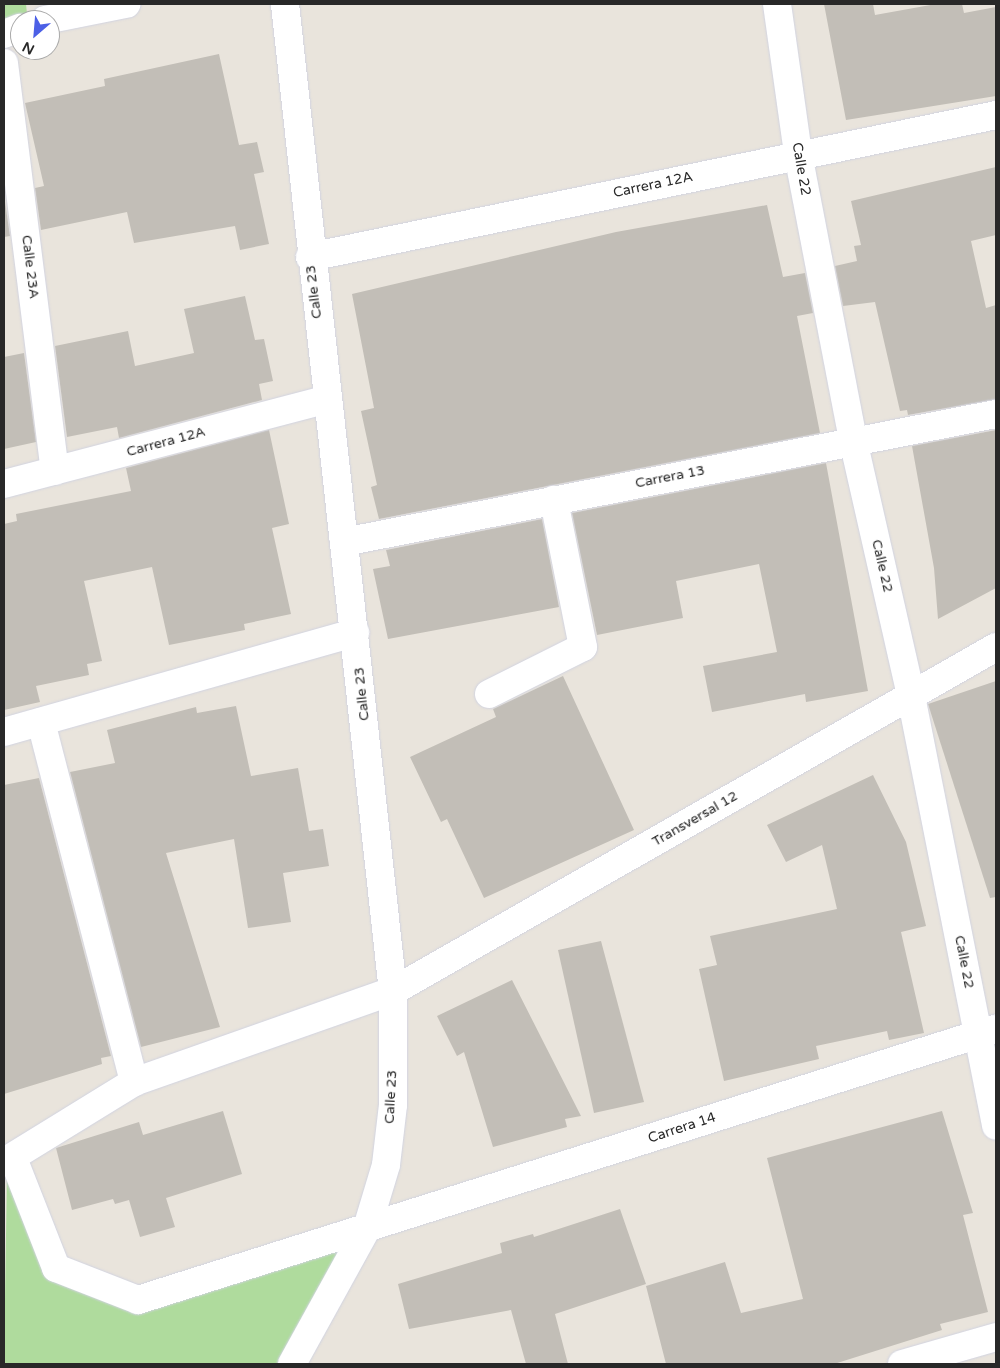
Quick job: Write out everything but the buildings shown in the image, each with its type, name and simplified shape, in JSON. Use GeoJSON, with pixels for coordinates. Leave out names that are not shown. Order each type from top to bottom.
{"type":"FeatureCollection","features":[{"type":"Feature","properties":{"kind":"street"},"geometry":{"type":"LineString","coordinates":[[60,17],[126,4]]}},
{"type":"Feature","properties":{"kind":"street","name":"Calle 23"},"geometry":{"type":"LineString","coordinates":[[285,4],[310,257],[355,634],[393,991],[393,1105],[387,1155],[367,1228],[292,1364]]}},
{"type":"Feature","properties":{"kind":"street","name":"Calle 22"},"geometry":{"type":"LineString","coordinates":[[777,4],[798,154],[853,440],[987,1032],[996,1126]]}},
{"type":"Feature","properties":{"kind":"street","name":"Calle 23A"},"geometry":{"type":"LineString","coordinates":[[4,63],[55,471]]}},
{"type":"Feature","properties":{"kind":"street","name":"Carrera 12A"},"geometry":{"type":"LineString","coordinates":[[310,257],[798,154],[996,115]]}},
{"type":"Feature","properties":{"kind":"street","name":"Carrera 12A"},"geometry":{"type":"LineString","coordinates":[[4,484],[328,399]]}},
{"type":"Feature","properties":{"kind":"street","name":"Carrera 13"},"geometry":{"type":"LineString","coordinates":[[344,542],[853,440],[996,414]]}},
{"type":"Feature","properties":{"kind":"street"},"geometry":{"type":"LineString","coordinates":[[489,694],[583,647],[554,500]]}},
{"type":"Feature","properties":{"kind":"street"},"geometry":{"type":"LineString","coordinates":[[4,732],[355,634]]}},
{"type":"Feature","properties":{"kind":"street","name":"Transversal 12"},"geometry":{"type":"LineString","coordinates":[[8,1160],[134,1082],[393,991],[996,647]]}},
{"type":"Feature","properties":{"kind":"street"},"geometry":{"type":"LineString","coordinates":[[41,722],[134,1082]]}},
{"type":"Feature","properties":{"kind":"street","name":"Carrera 14"},"geometry":{"type":"LineString","coordinates":[[8,1160],[56,1268],[138,1300],[987,1032]]}},
{"type":"Feature","properties":{"kind":"street"},"geometry":{"type":"LineString","coordinates":[[902,1364],[996,1337]]}},
{"type":"Feature","properties":{"kind":"green space"},"geometry":{"type":"Polygon","coordinates":[[[4,4],[26,4],[27,10],[10,10],[10,21],[4,23],[4,4]]]}},
{"type":"Feature","properties":{"kind":"green space"},"geometry":{"type":"Polygon","coordinates":[[[7,1171],[46,1273],[138,1309],[348,1243],[282,1364],[4,1364],[7,1171]]]}}]}
